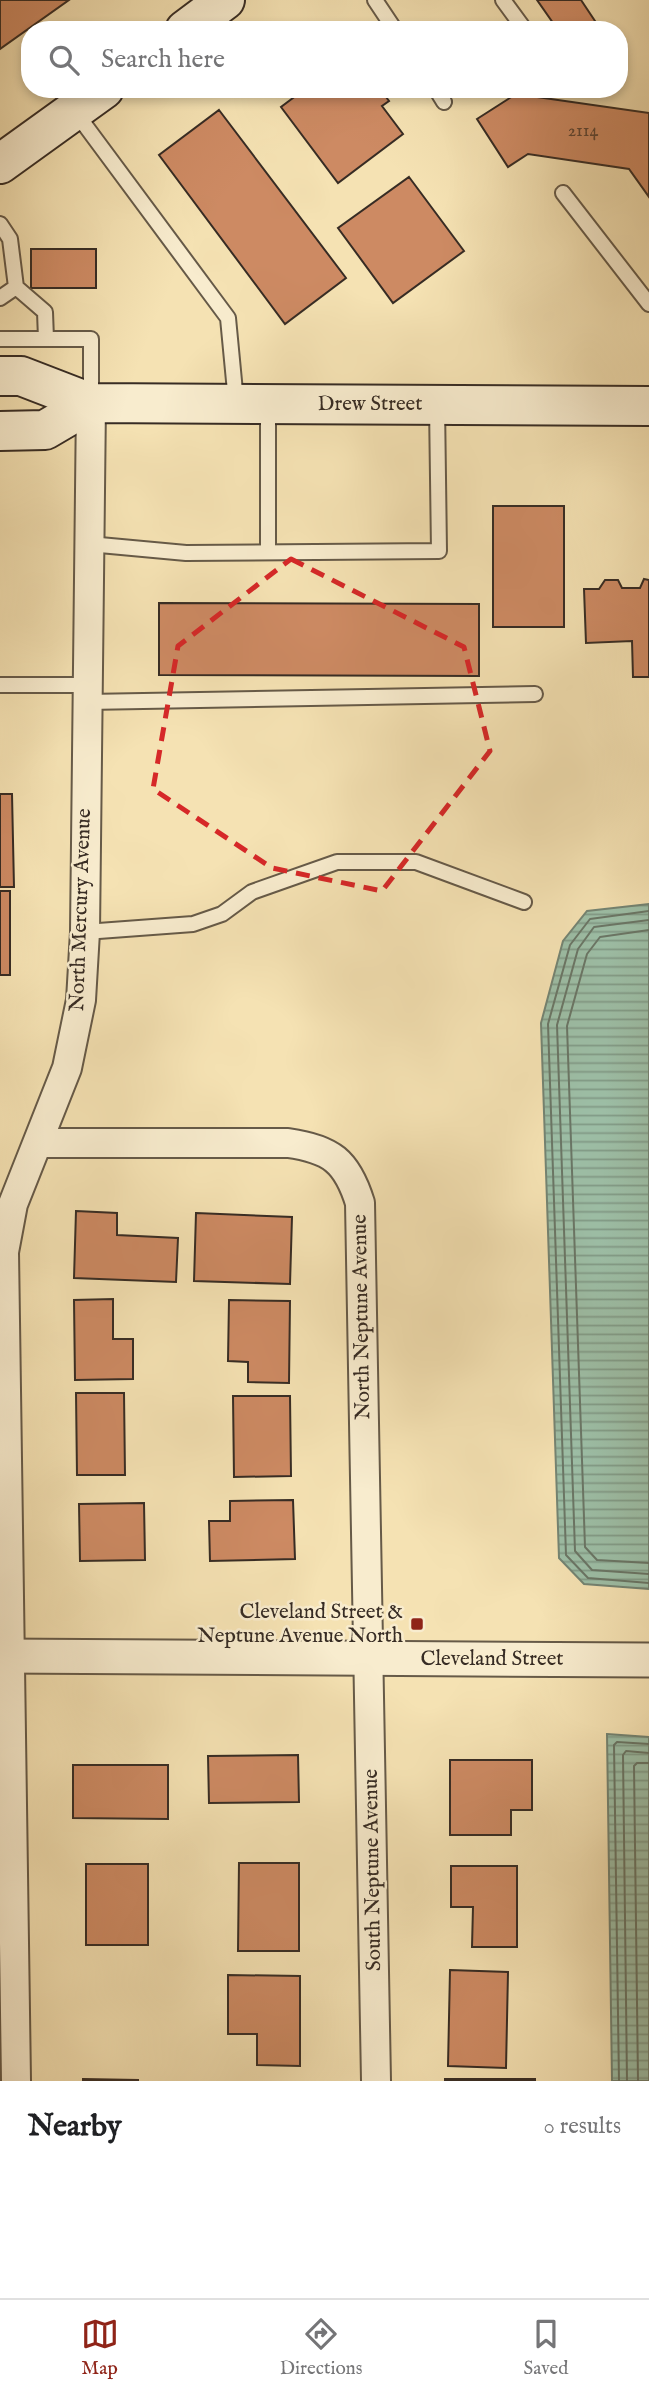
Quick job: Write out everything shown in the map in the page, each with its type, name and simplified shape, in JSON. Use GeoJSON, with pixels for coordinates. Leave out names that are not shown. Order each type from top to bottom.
{"type":"FeatureCollection","features":[{"type":"Feature","properties":{"kind":"main road"},"geometry":{"type":"LineString","coordinates":[[2,164],[89,100]]}},
{"type":"Feature","properties":{"kind":"main road","name":"Drew Street"},"geometry":{"type":"LineString","coordinates":[[7,375],[91,403],[649,406]]}},
{"type":"Feature","properties":{"kind":"main road"},"geometry":{"type":"LineString","coordinates":[[0,432],[45,430],[91,403]]}},
{"type":"Feature","properties":{"kind":"street","name":"North Mercury Avenue"},"geometry":{"type":"LineString","coordinates":[[16,2081],[4,1656],[4,1252],[13,1203],[67,1068],[81,1000],[85,932],[91,403]]}},
{"type":"Feature","properties":{"kind":"street","name":"North Neptune Avenue"},"geometry":{"type":"LineString","coordinates":[[38,1143],[288,1143],[315,1147],[334,1157],[352,1176],[359,1203],[369,1658]]}},
{"type":"Feature","properties":{"kind":"street","name":"Cleveland Street"},"geometry":{"type":"LineString","coordinates":[[4,1656],[649,1660]]}},
{"type":"Feature","properties":{"kind":"street","name":"South Neptune Avenue"},"geometry":{"type":"LineString","coordinates":[[369,1658],[376,2081]]}},
{"type":"Feature","properties":{"kind":"lane"},"geometry":{"type":"LineString","coordinates":[[375,0],[390,21]]}},
{"type":"Feature","properties":{"kind":"lane"},"geometry":{"type":"LineString","coordinates":[[503,0],[518,21]]}},
{"type":"Feature","properties":{"kind":"lane"},"geometry":{"type":"LineString","coordinates":[[89,100],[228,318],[252,404],[268,552]]}},
{"type":"Feature","properties":{"kind":"lane"},"geometry":{"type":"LineString","coordinates":[[564,193],[649,304]]}},
{"type":"Feature","properties":{"kind":"lane"},"geometry":{"type":"LineString","coordinates":[[0,224],[16,287],[45,312],[46,339]]}},
{"type":"Feature","properties":{"kind":"lane"},"geometry":{"type":"LineString","coordinates":[[0,298],[16,287]]}},
{"type":"Feature","properties":{"kind":"lane"},"geometry":{"type":"LineString","coordinates":[[0,339],[91,339],[91,403]]}},
{"type":"Feature","properties":{"kind":"lane"},"geometry":{"type":"LineString","coordinates":[[89,544],[186,553],[439,551],[437,405]]}},
{"type":"Feature","properties":{"kind":"lane"},"geometry":{"type":"LineString","coordinates":[[0,685],[88,693],[535,694]]}},
{"type":"Feature","properties":{"kind":"lane"},"geometry":{"type":"LineString","coordinates":[[85,932],[193,924],[222,914],[252,892],[337,862],[416,862],[524,902]]}},
{"type":"Feature","properties":{"kind":"highlighted area"},"geometry":{"type":"Polygon","coordinates":[[[291,559],[464,647],[490,751],[382,891],[272,868],[153,789],[178,646],[291,559]]]}},
{"type":"Feature","properties":{"kind":"water"},"geometry":{"type":"Polygon","coordinates":[[[649,904],[649,1589],[584,1584],[559,1558],[541,1023],[563,941],[587,911],[649,904]]]}},
{"type":"Feature","properties":{"kind":"water"},"geometry":{"type":"Polygon","coordinates":[[[607,1734],[649,1737],[649,2081],[612,2081],[607,1734]]]}},
{"type":"Feature","properties":{"kind":"building"},"geometry":{"type":"Polygon","coordinates":[[[0,0],[69,0],[39,21],[21,21],[21,34],[0,49],[0,0]]]}},
{"type":"Feature","properties":{"kind":"building"},"geometry":{"type":"Polygon","coordinates":[[[537,0],[581,0],[595,21],[552,21],[537,0]]]}},
{"type":"Feature","properties":{"kind":"building"},"geometry":{"type":"Polygon","coordinates":[[[293,98],[387,98],[389,101],[382,106],[403,134],[338,183],[281,107],[293,98]]]}},
{"type":"Feature","properties":{"kind":"building"},"geometry":{"type":"Polygon","coordinates":[[[510,98],[544,98],[649,113],[649,197],[629,169],[528,154],[508,167],[477,119],[510,98]]]}},
{"type":"Feature","properties":{"kind":"building"},"geometry":{"type":"Polygon","coordinates":[[[219,110],[346,278],[285,324],[159,155],[219,110]]]}},
{"type":"Feature","properties":{"kind":"building"},"geometry":{"type":"Polygon","coordinates":[[[409,177],[464,251],[393,303],[338,228],[409,177]]]}},
{"type":"Feature","properties":{"kind":"building"},"geometry":{"type":"Polygon","coordinates":[[[31,249],[96,249],[96,288],[31,288],[31,249]]]}},
{"type":"Feature","properties":{"kind":"building"},"geometry":{"type":"Polygon","coordinates":[[[493,506],[564,506],[564,627],[493,627],[493,506]]]}},
{"type":"Feature","properties":{"kind":"building"},"geometry":{"type":"Polygon","coordinates":[[[644,579],[649,580],[649,677],[633,677],[632,641],[586,643],[584,589],[599,589],[605,580],[618,580],[622,588],[640,588],[644,579]]]}},
{"type":"Feature","properties":{"kind":"building"},"geometry":{"type":"Polygon","coordinates":[[[159,603],[479,604],[479,676],[159,675],[159,603]]]}},
{"type":"Feature","properties":{"kind":"building"},"geometry":{"type":"Polygon","coordinates":[[[0,794],[12,794],[14,887],[0,887],[0,794]]]}},
{"type":"Feature","properties":{"kind":"building"},"geometry":{"type":"Polygon","coordinates":[[[0,891],[10,891],[10,975],[0,975],[0,891]]]}},
{"type":"Feature","properties":{"kind":"building"},"geometry":{"type":"Polygon","coordinates":[[[76,1211],[117,1213],[117,1235],[178,1238],[176,1282],[74,1278],[76,1211]]]}},
{"type":"Feature","properties":{"kind":"building"},"geometry":{"type":"Polygon","coordinates":[[[196,1213],[292,1217],[290,1284],[194,1281],[196,1213]]]}},
{"type":"Feature","properties":{"kind":"building"},"geometry":{"type":"Polygon","coordinates":[[[113,1299],[113,1339],[133,1339],[133,1379],[75,1380],[74,1300],[113,1299]]]}},
{"type":"Feature","properties":{"kind":"building"},"geometry":{"type":"Polygon","coordinates":[[[229,1300],[290,1301],[289,1383],[248,1382],[248,1362],[228,1361],[229,1300]]]}},
{"type":"Feature","properties":{"kind":"building"},"geometry":{"type":"Polygon","coordinates":[[[76,1393],[124,1393],[125,1475],[77,1475],[76,1393]]]}},
{"type":"Feature","properties":{"kind":"building"},"geometry":{"type":"Polygon","coordinates":[[[233,1396],[290,1396],[291,1476],[234,1477],[233,1396]]]}},
{"type":"Feature","properties":{"kind":"building"},"geometry":{"type":"Polygon","coordinates":[[[293,1500],[295,1559],[210,1561],[209,1521],[230,1521],[230,1501],[293,1500]]]}},
{"type":"Feature","properties":{"kind":"building"},"geometry":{"type":"Polygon","coordinates":[[[144,1503],[145,1560],[80,1561],[79,1504],[144,1503]]]}},
{"type":"Feature","properties":{"kind":"building"},"geometry":{"type":"Polygon","coordinates":[[[298,1755],[299,1802],[209,1803],[208,1756],[298,1755]]]}},
{"type":"Feature","properties":{"kind":"building"},"geometry":{"type":"Polygon","coordinates":[[[450,1760],[532,1760],[532,1810],[511,1810],[511,1835],[450,1835],[450,1760]]]}},
{"type":"Feature","properties":{"kind":"building"},"geometry":{"type":"Polygon","coordinates":[[[73,1765],[168,1765],[168,1819],[73,1818],[73,1765]]]}},
{"type":"Feature","properties":{"kind":"building"},"geometry":{"type":"Polygon","coordinates":[[[239,1863],[299,1863],[299,1951],[238,1951],[239,1863]]]}},
{"type":"Feature","properties":{"kind":"building"},"geometry":{"type":"Polygon","coordinates":[[[86,1864],[148,1864],[148,1945],[86,1945],[86,1864]]]}},
{"type":"Feature","properties":{"kind":"building"},"geometry":{"type":"Polygon","coordinates":[[[451,1866],[517,1866],[517,1947],[472,1947],[473,1907],[451,1907],[451,1866]]]}},
{"type":"Feature","properties":{"kind":"building"},"geometry":{"type":"Polygon","coordinates":[[[450,1970],[508,1972],[506,2068],[448,2066],[450,1970]]]}},
{"type":"Feature","properties":{"kind":"building"},"geometry":{"type":"Polygon","coordinates":[[[228,1975],[300,1976],[300,2066],[257,2065],[257,2034],[228,2034],[228,1975]]]}},
{"type":"Feature","properties":{"kind":"building"},"geometry":{"type":"Polygon","coordinates":[[[535,2079],[535,2081],[445,2081],[535,2079]]]}},
{"type":"Feature","properties":{"kind":"building"},"geometry":{"type":"Polygon","coordinates":[[[138,2080],[138,2081],[83,2081],[138,2080]]]}},
{"type":"Feature","properties":{"kind":"place","name":"Cleveland Street & Neptune Avenue North"},"geometry":{"type":"Point","coordinates":[417,1624]}}]}
